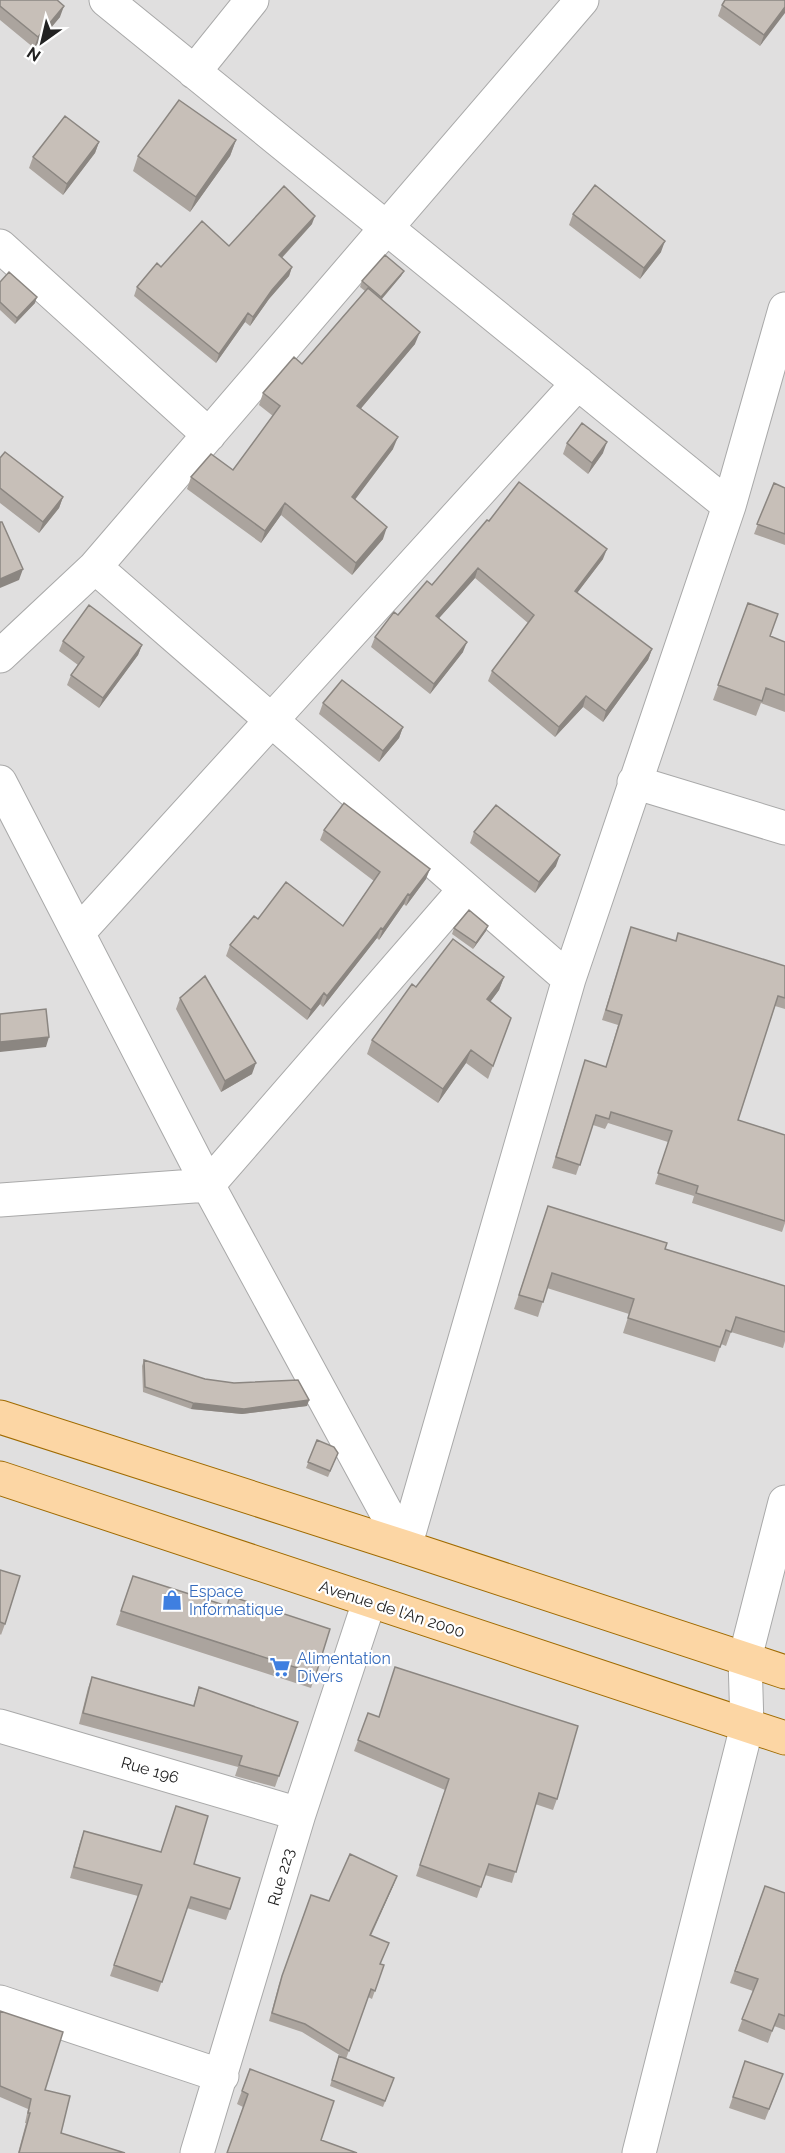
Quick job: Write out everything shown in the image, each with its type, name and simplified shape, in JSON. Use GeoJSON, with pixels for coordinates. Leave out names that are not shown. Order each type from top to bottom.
{"type":"FeatureCollection","features":[{"type":"Feature","properties":{"kind":"main road"},"geometry":{"type":"LineString","coordinates":[[0,1417],[785,1672]]}},
{"type":"Feature","properties":{"kind":"main road","name":"Avenue de l'An 2000"},"geometry":{"type":"LineString","coordinates":[[0,1478],[785,1738]]}},
{"type":"Feature","properties":{"kind":"street"},"geometry":{"type":"LineString","coordinates":[[106,0],[729,506]]}},
{"type":"Feature","properties":{"kind":"street"},"geometry":{"type":"LineString","coordinates":[[194,72],[252,0]]}},
{"type":"Feature","properties":{"kind":"street"},"geometry":{"type":"LineString","coordinates":[[0,657],[95,567],[582,0]]}},
{"type":"Feature","properties":{"kind":"street"},"geometry":{"type":"LineString","coordinates":[[0,246],[209,435]]}},
{"type":"Feature","properties":{"kind":"street"},"geometry":{"type":"LineString","coordinates":[[405,1547],[569,979],[729,506],[785,309]]}},
{"type":"Feature","properties":{"kind":"street"},"geometry":{"type":"LineString","coordinates":[[78,933],[578,382]]}},
{"type":"Feature","properties":{"kind":"street"},"geometry":{"type":"LineString","coordinates":[[95,567],[569,979]]}},
{"type":"Feature","properties":{"kind":"street"},"geometry":{"type":"LineString","coordinates":[[0,782],[208,1185],[405,1547]]}},
{"type":"Feature","properties":{"kind":"street"},"geometry":{"type":"LineString","coordinates":[[634,782],[785,828]]}},
{"type":"Feature","properties":{"kind":"street"},"geometry":{"type":"LineString","coordinates":[[0,1200],[208,1185],[465,889]]}},
{"type":"Feature","properties":{"kind":"street"},"geometry":{"type":"LineString","coordinates":[[639,2153],[747,1726],[745,1658],[785,1502]]}},
{"type":"Feature","properties":{"kind":"street","name":"Rue 223"},"geometry":{"type":"LineString","coordinates":[[197,2153],[299,1814],[369,1602]]}},
{"type":"Feature","properties":{"kind":"street","name":"Rue 196"},"geometry":{"type":"LineString","coordinates":[[0,1726],[299,1814]]}},
{"type":"Feature","properties":{"kind":"street"},"geometry":{"type":"LineString","coordinates":[[0,2002],[222,2076]]}},
{"type":"Feature","properties":{"kind":"shaded area"},"geometry":{"type":"Polygon","coordinates":[[[0,0],[785,0],[785,2153],[0,2153],[0,0]]]}},
{"type":"Feature","properties":{"kind":"building"},"geometry":{"type":"Polygon","coordinates":[[[0,0],[57,0],[64,6],[38,37],[0,6],[0,0]]]}},
{"type":"Feature","properties":{"kind":"building"},"geometry":{"type":"Polygon","coordinates":[[[725,0],[785,0],[785,7],[764,35],[722,5],[725,0]]]}},
{"type":"Feature","properties":{"kind":"building"},"geometry":{"type":"Polygon","coordinates":[[[179,100],[236,140],[196,197],[138,156],[179,100]]]}},
{"type":"Feature","properties":{"kind":"building"},"geometry":{"type":"Polygon","coordinates":[[[65,116],[99,142],[67,184],[33,157],[65,116]]]}},
{"type":"Feature","properties":{"kind":"building"},"geometry":{"type":"Polygon","coordinates":[[[595,185],[665,241],[644,268],[573,214],[595,185]]]}},
{"type":"Feature","properties":{"kind":"building"},"geometry":{"type":"Polygon","coordinates":[[[284,186],[315,216],[279,255],[292,267],[253,317],[248,313],[219,354],[137,287],[157,263],[161,267],[202,221],[229,246],[284,186]]]}},
{"type":"Feature","properties":{"kind":"building"},"geometry":{"type":"Polygon","coordinates":[[[385,255],[404,271],[381,297],[362,281],[385,255]]]}},
{"type":"Feature","properties":{"kind":"building"},"geometry":{"type":"Polygon","coordinates":[[[9,272],[37,297],[17,318],[0,302],[0,282],[9,272]]]}},
{"type":"Feature","properties":{"kind":"building"},"geometry":{"type":"Polygon","coordinates":[[[368,288],[420,332],[357,406],[398,437],[352,497],[387,527],[356,563],[285,503],[265,531],[191,477],[211,454],[233,470],[280,406],[263,393],[294,357],[302,364],[368,288]]]}},
{"type":"Feature","properties":{"kind":"building"},"geometry":{"type":"Polygon","coordinates":[[[582,423],[607,442],[592,463],[567,443],[582,423]]]}},
{"type":"Feature","properties":{"kind":"building"},"geometry":{"type":"Polygon","coordinates":[[[5,452],[63,497],[43,522],[0,488],[0,458],[5,452]]]}},
{"type":"Feature","properties":{"kind":"building"},"geometry":{"type":"Polygon","coordinates":[[[519,482],[607,549],[575,591],[652,649],[606,711],[586,696],[559,727],[492,671],[534,615],[478,568],[436,616],[467,642],[434,684],[375,637],[394,612],[398,615],[427,581],[432,585],[487,520],[489,521],[519,482]]]}},
{"type":"Feature","properties":{"kind":"building"},"geometry":{"type":"Polygon","coordinates":[[[774,483],[785,488],[785,534],[757,524],[774,483]]]}},
{"type":"Feature","properties":{"kind":"building"},"geometry":{"type":"Polygon","coordinates":[[[0,522],[23,569],[0,579],[0,522]]]}},
{"type":"Feature","properties":{"kind":"building"},"geometry":{"type":"Polygon","coordinates":[[[748,603],[778,614],[770,636],[785,642],[785,695],[766,688],[762,701],[718,685],[748,603]]]}},
{"type":"Feature","properties":{"kind":"building"},"geometry":{"type":"Polygon","coordinates":[[[89,605],[142,645],[103,698],[71,675],[84,657],[63,641],[89,605]]]}},
{"type":"Feature","properties":{"kind":"building"},"geometry":{"type":"Polygon","coordinates":[[[342,680],[403,727],[383,751],[323,703],[342,680]]]}},
{"type":"Feature","properties":{"kind":"building"},"geometry":{"type":"Polygon","coordinates":[[[344,803],[430,869],[327,996],[324,993],[311,1010],[230,945],[254,916],[258,919],[286,882],[343,926],[380,872],[324,830],[344,803]]]}},
{"type":"Feature","properties":{"kind":"building"},"geometry":{"type":"Polygon","coordinates":[[[496,805],[560,855],[539,882],[474,832],[496,805]]]}},
{"type":"Feature","properties":{"kind":"building"},"geometry":{"type":"Polygon","coordinates":[[[469,910],[488,926],[476,943],[454,928],[469,910]]]}},
{"type":"Feature","properties":{"kind":"building"},"geometry":{"type":"Polygon","coordinates":[[[631,927],[676,941],[678,933],[785,966],[785,998],[778,996],[738,1120],[785,1135],[785,1221],[696,1193],[698,1186],[658,1173],[672,1131],[611,1112],[609,1119],[596,1115],[580,1165],[556,1157],[585,1060],[606,1067],[622,1015],[606,1010],[631,927]]]}},
{"type":"Feature","properties":{"kind":"building"},"geometry":{"type":"Polygon","coordinates":[[[453,939],[504,977],[487,999],[511,1018],[493,1066],[471,1050],[443,1089],[372,1040],[412,984],[416,987],[453,939]]]}},
{"type":"Feature","properties":{"kind":"building"},"geometry":{"type":"Polygon","coordinates":[[[205,976],[256,1063],[225,1081],[180,998],[205,976]]]}},
{"type":"Feature","properties":{"kind":"building"},"geometry":{"type":"Polygon","coordinates":[[[46,1009],[49,1037],[0,1042],[0,1014],[46,1009]]]}},
{"type":"Feature","properties":{"kind":"building"},"geometry":{"type":"Polygon","coordinates":[[[548,1206],[667,1243],[665,1249],[785,1286],[785,1332],[736,1317],[731,1332],[726,1330],[720,1347],[628,1318],[634,1299],[552,1273],[543,1302],[519,1295],[548,1206]]]}},
{"type":"Feature","properties":{"kind":"building"},"geometry":{"type":"Polygon","coordinates":[[[144,1360],[205,1379],[234,1383],[298,1380],[309,1400],[244,1409],[193,1403],[145,1387],[144,1360]]]}},
{"type":"Feature","properties":{"kind":"building"},"geometry":{"type":"Polygon","coordinates":[[[317,1440],[334,1447],[338,1453],[330,1471],[308,1462],[317,1440]]]}},
{"type":"Feature","properties":{"kind":"building"},"geometry":{"type":"Polygon","coordinates":[[[0,1570],[20,1576],[5,1624],[0,1622],[0,1570]]]}},
{"type":"Feature","properties":{"kind":"building"},"geometry":{"type":"Polygon","coordinates":[[[133,1576],[227,1606],[230,1596],[330,1629],[316,1674],[121,1611],[133,1576]]]}},
{"type":"Feature","properties":{"kind":"building"},"geometry":{"type":"Polygon","coordinates":[[[395,1667],[578,1726],[557,1799],[539,1793],[516,1872],[489,1864],[481,1887],[420,1865],[449,1779],[358,1740],[368,1713],[379,1717],[395,1667]]]}},
{"type":"Feature","properties":{"kind":"building"},"geometry":{"type":"Polygon","coordinates":[[[92,1677],[194,1706],[199,1687],[298,1722],[279,1776],[239,1765],[242,1756],[83,1713],[92,1677]]]}},
{"type":"Feature","properties":{"kind":"building"},"geometry":{"type":"Polygon","coordinates":[[[176,1806],[208,1816],[194,1864],[240,1878],[230,1909],[191,1897],[162,1982],[114,1965],[142,1885],[74,1867],[84,1831],[161,1852],[176,1806]]]}},
{"type":"Feature","properties":{"kind":"building"},"geometry":{"type":"Polygon","coordinates":[[[350,1854],[397,1876],[370,1935],[389,1943],[380,1964],[384,1965],[375,1991],[371,1989],[349,2051],[305,2024],[272,2013],[282,1976],[311,1895],[329,1901],[350,1854]]]}},
{"type":"Feature","properties":{"kind":"building"},"geometry":{"type":"Polygon","coordinates":[[[765,1886],[785,1893],[785,2016],[779,2014],[772,2031],[742,2019],[758,1979],[735,1971],[765,1886]]]}},
{"type":"Feature","properties":{"kind":"building"},"geometry":{"type":"Polygon","coordinates":[[[0,2011],[63,2032],[45,2090],[70,2096],[61,2133],[125,2153],[19,2153],[30,2113],[28,2113],[31,2099],[0,2086],[0,2011]]]}},
{"type":"Feature","properties":{"kind":"building"},"geometry":{"type":"Polygon","coordinates":[[[339,2056],[394,2078],[385,2101],[332,2080],[339,2056]]]}},
{"type":"Feature","properties":{"kind":"building"},"geometry":{"type":"Polygon","coordinates":[[[745,2061],[783,2074],[769,2109],[733,2097],[745,2061]]]}},
{"type":"Feature","properties":{"kind":"building"},"geometry":{"type":"Polygon","coordinates":[[[250,2069],[334,2101],[321,2140],[357,2153],[227,2153],[248,2094],[242,2091],[250,2069]]]}},
{"type":"Feature","properties":{"kind":"place","name":"Espace Informatique"},"geometry":{"type":"Point","coordinates":[172,1600]}},
{"type":"Feature","properties":{"kind":"place","name":"Alimentation Divers"},"geometry":{"type":"Point","coordinates":[280,1667]}}]}
